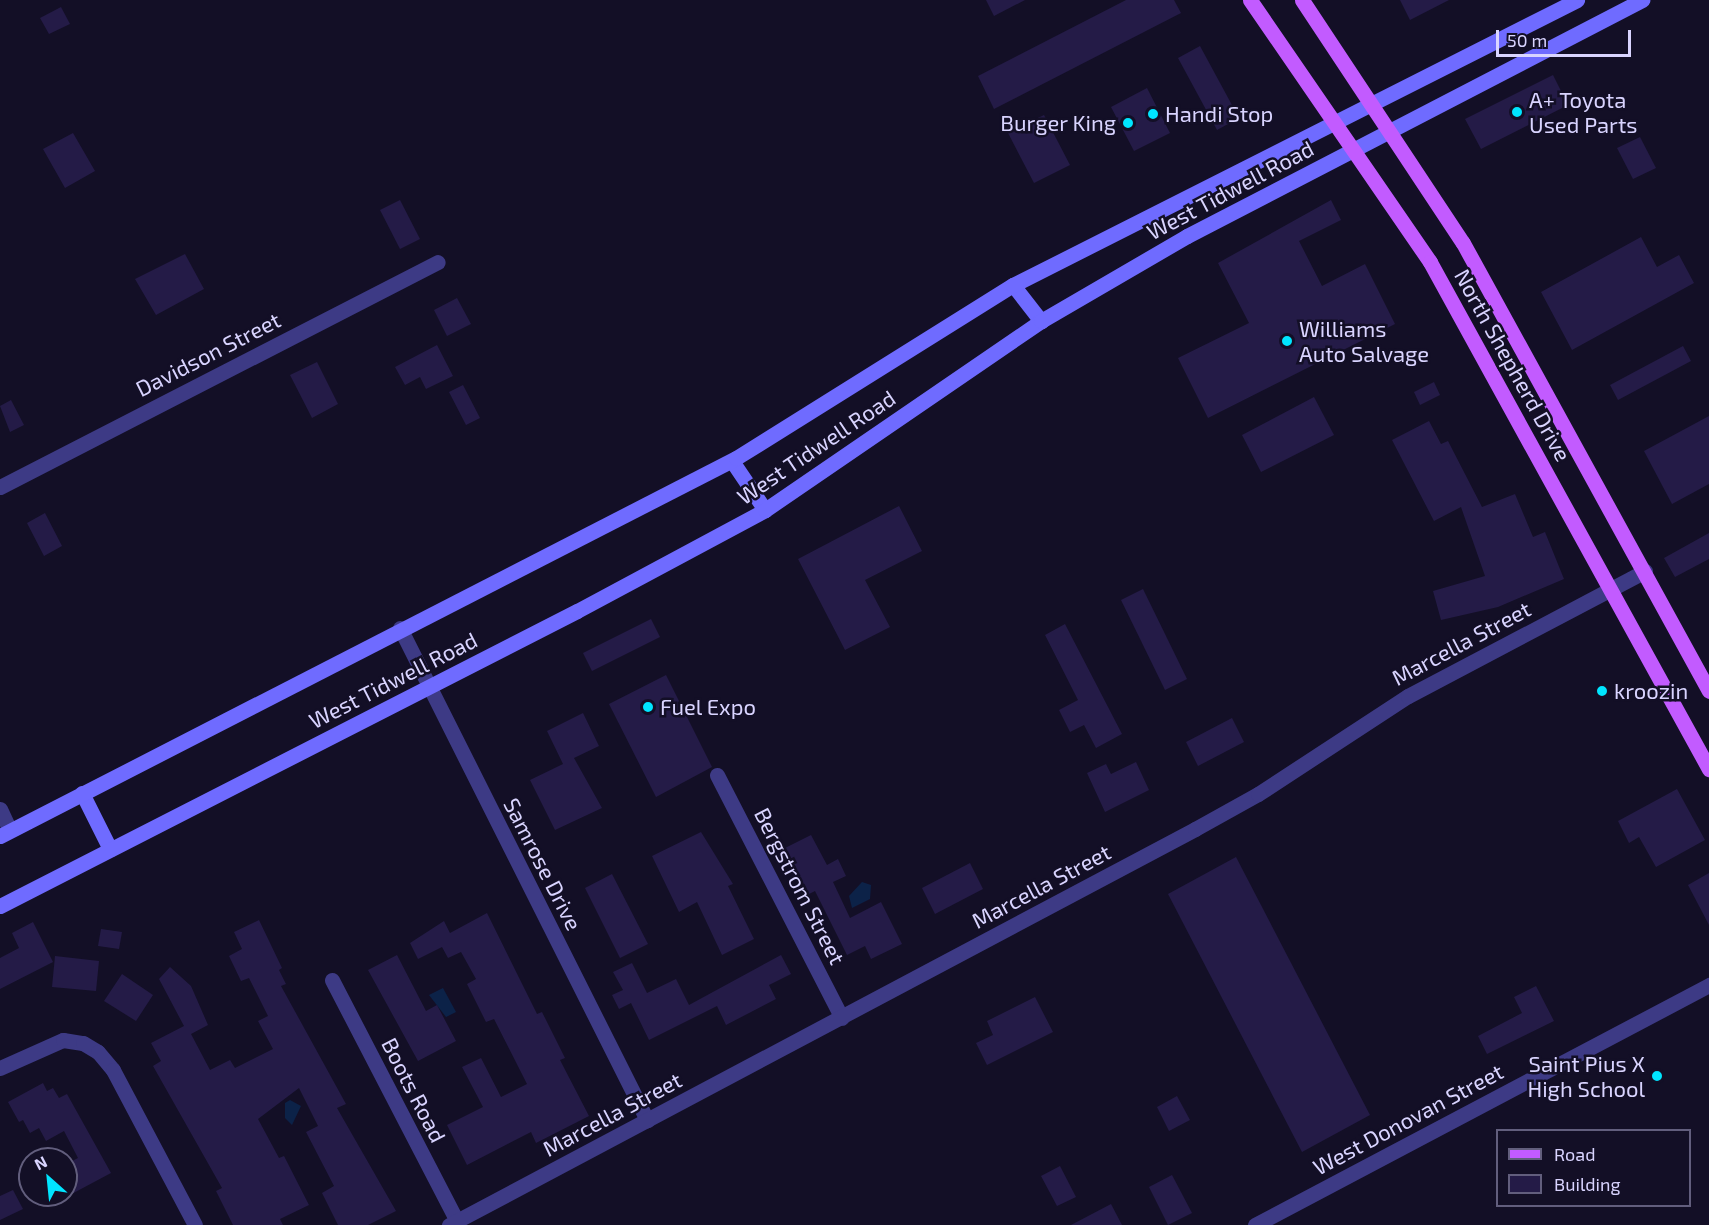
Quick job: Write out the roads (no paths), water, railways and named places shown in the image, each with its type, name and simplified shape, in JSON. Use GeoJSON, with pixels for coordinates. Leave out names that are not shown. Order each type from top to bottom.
{"type":"FeatureCollection","features":[{"type":"Feature","properties":{"kind":"main road","name":"North Shepherd Drive"},"geometry":{"type":"LineString","coordinates":[[1250,0],[1336,121],[1430,262],[1709,769]]}},
{"type":"Feature","properties":{"kind":"main road","name":"North Shepherd Drive"},"geometry":{"type":"LineString","coordinates":[[1302,0],[1373,103],[1463,243],[1709,691]]}},
{"type":"Feature","properties":{"kind":"main road","name":"West Tidwell Road"},"geometry":{"type":"LineString","coordinates":[[5,833],[400,628],[732,460],[1013,285],[1577,0]]}},
{"type":"Feature","properties":{"kind":"main road","name":"West Tidwell Road"},"geometry":{"type":"LineString","coordinates":[[0,906],[428,687],[765,510],[1041,321],[1187,236],[1641,0]]}},
{"type":"Feature","properties":{"kind":"main road"},"geometry":{"type":"LineString","coordinates":[[1013,285],[1041,321]]}},
{"type":"Feature","properties":{"kind":"main road"},"geometry":{"type":"LineString","coordinates":[[732,460],[765,510]]}},
{"type":"Feature","properties":{"kind":"main road"},"geometry":{"type":"LineString","coordinates":[[82,793],[110,849]]}},
{"type":"Feature","properties":{"kind":"street","name":"Davidson Street"},"geometry":{"type":"LineString","coordinates":[[0,487],[437,262]]}},
{"type":"Feature","properties":{"kind":"street","name":"Marcella Street"},"geometry":{"type":"LineString","coordinates":[[453,1223],[842,1018],[1258,794],[1408,696],[1645,571]]}},
{"type":"Feature","properties":{"kind":"street","name":"Samrose Drive"},"geometry":{"type":"LineString","coordinates":[[400,628],[647,1120]]}},
{"type":"Feature","properties":{"kind":"street","name":"Bergstrom Street"},"geometry":{"type":"LineString","coordinates":[[717,775],[842,1018]]}},
{"type":"Feature","properties":{"kind":"street"},"geometry":{"type":"LineString","coordinates":[[0,809],[5,833]]}},
{"type":"Feature","properties":{"kind":"street","name":"Boots Road"},"geometry":{"type":"LineString","coordinates":[[332,980],[453,1223]]}},
{"type":"Feature","properties":{"kind":"street","name":"West Donovan Street"},"geometry":{"type":"LineString","coordinates":[[1255,1225],[1709,985]]}},
{"type":"Feature","properties":{"kind":"street"},"geometry":{"type":"LineString","coordinates":[[0,1068],[63,1040],[83,1042],[98,1052],[113,1070],[195,1225]]}},
{"type":"Feature","properties":{"kind":"water"},"geometry":{"type":"Polygon","coordinates":[[[862,882],[871,885],[870,899],[852,908],[849,896],[862,882]]]}},
{"type":"Feature","properties":{"kind":"water"},"geometry":{"type":"Polygon","coordinates":[[[443,988],[456,1012],[446,1017],[429,995],[443,988]]]}},
{"type":"Feature","properties":{"kind":"water"},"geometry":{"type":"Polygon","coordinates":[[[290,1100],[301,1106],[292,1125],[285,1118],[285,1103],[290,1100]]]}},
{"type":"Feature","properties":{"kind":"place","name":"A+ Toyota Used Parts"},"geometry":{"type":"Point","coordinates":[1517,112]}},
{"type":"Feature","properties":{"kind":"place","name":"Handi Stop"},"geometry":{"type":"Point","coordinates":[1153,114]}},
{"type":"Feature","properties":{"kind":"place","name":"Burger King"},"geometry":{"type":"Point","coordinates":[1128,123]}},
{"type":"Feature","properties":{"kind":"place","name":"Williams Auto Salvage"},"geometry":{"type":"Point","coordinates":[1287,341]}},
{"type":"Feature","properties":{"kind":"place","name":"kroozin"},"geometry":{"type":"Point","coordinates":[1602,691]}},
{"type":"Feature","properties":{"kind":"place","name":"Fuel Expo"},"geometry":{"type":"Point","coordinates":[648,707]}},
{"type":"Feature","properties":{"kind":"place","name":"Saint Pius X High School"},"geometry":{"type":"Point","coordinates":[1657,1076]}}]}
